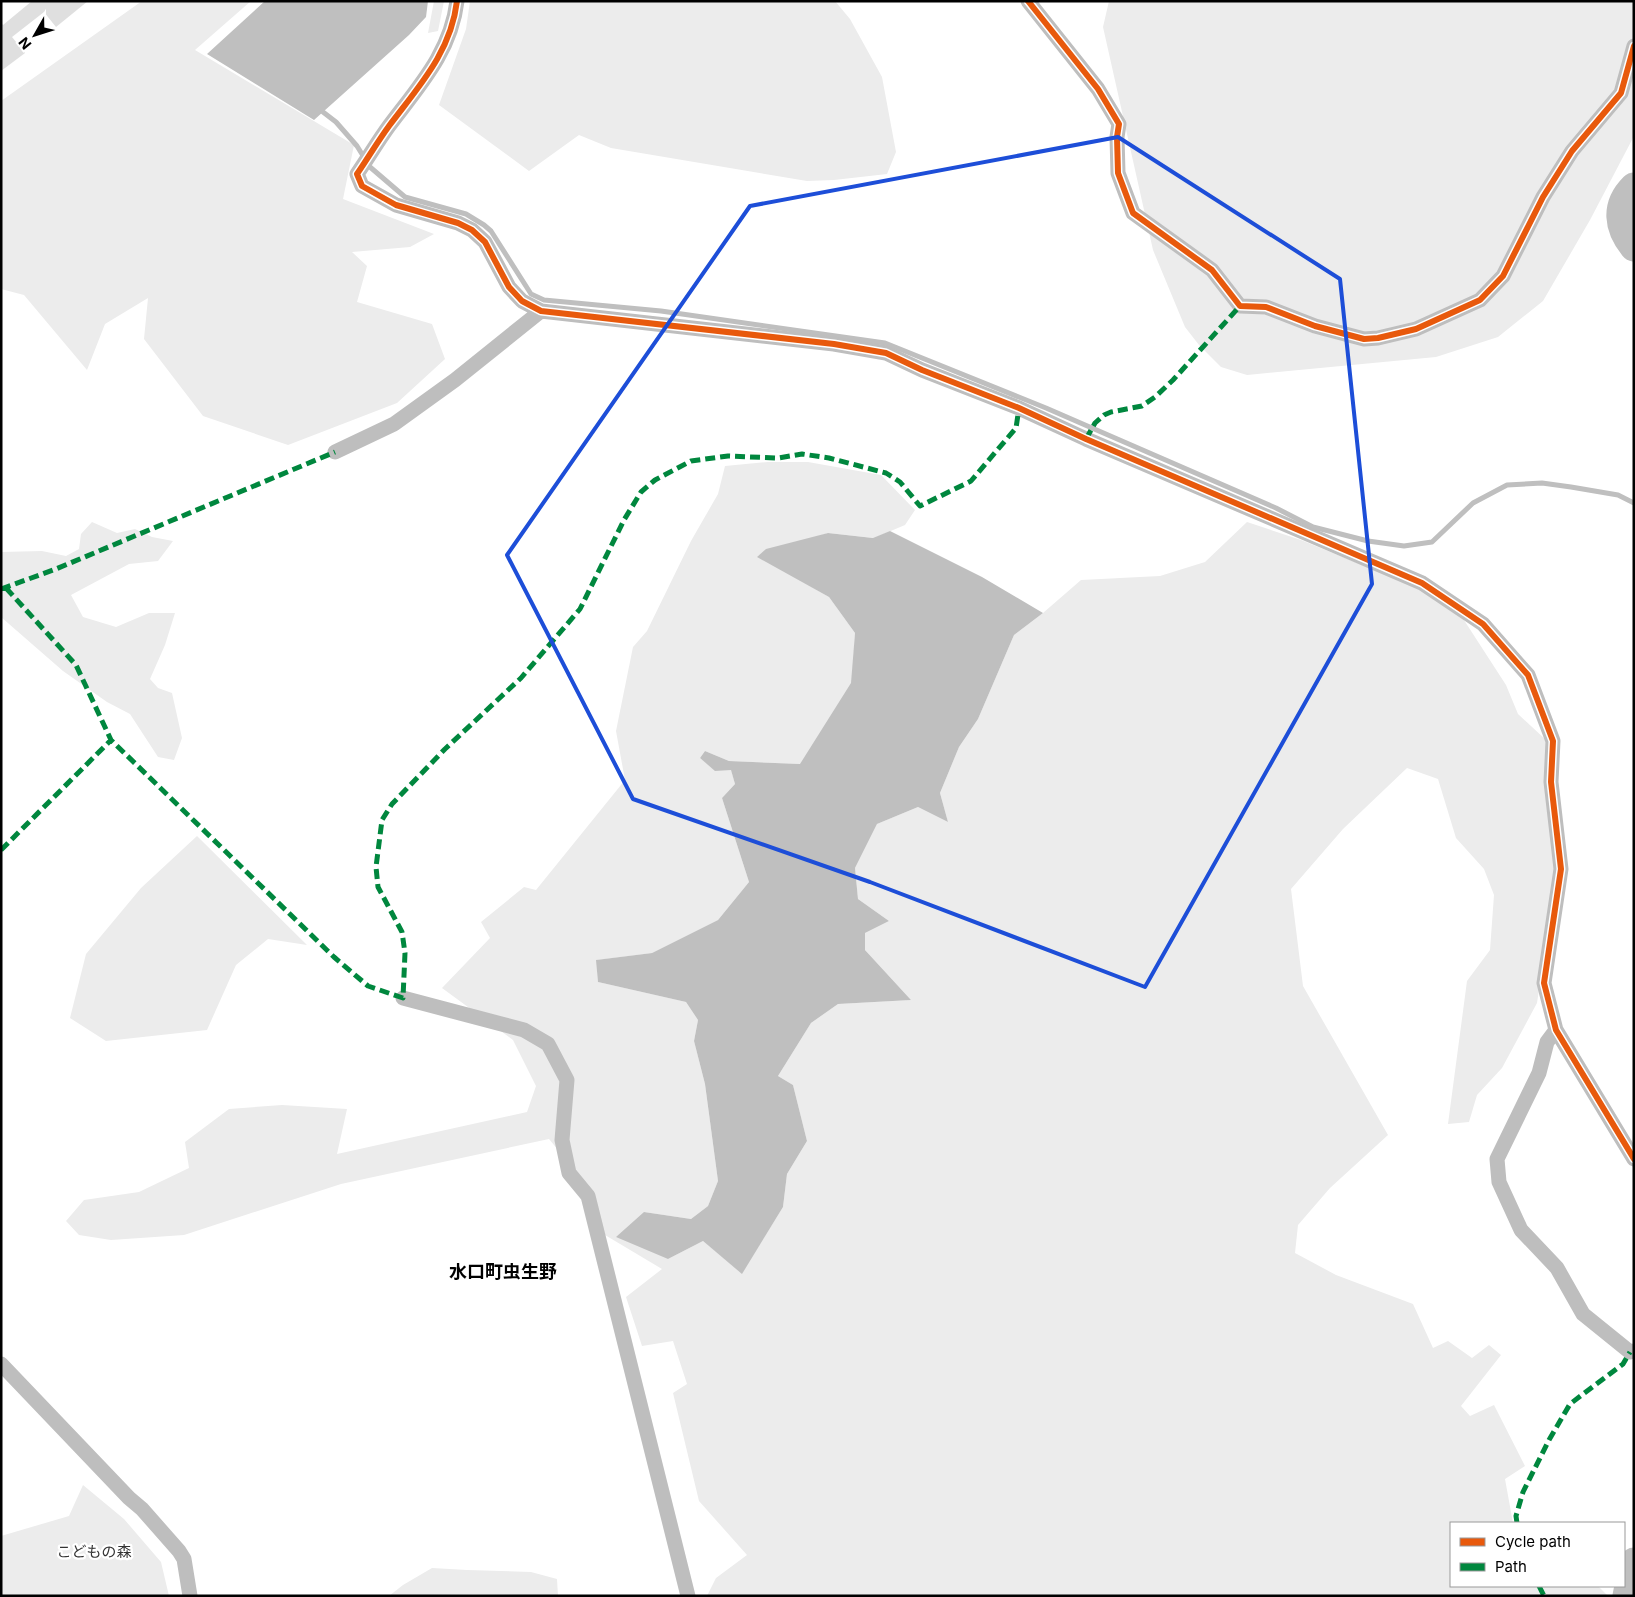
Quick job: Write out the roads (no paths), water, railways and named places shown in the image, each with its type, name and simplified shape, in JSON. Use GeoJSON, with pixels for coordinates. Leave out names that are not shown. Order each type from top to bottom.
{"type":"FeatureCollection","features":[{"type":"Feature","properties":{"kind":"street"},"geometry":{"type":"LineString","coordinates":[[457,1],[453,25],[447,43],[429,73],[383,134],[357,174],[362,186],[396,205],[458,222],[472,230],[484,242],[509,286],[522,301],[541,311],[834,344],[886,352],[922,370],[1019,408],[1086,439],[1422,583],[1483,624],[1528,675],[1553,741],[1551,782],[1561,868],[1544,983],[1556,1030],[1634,1159]]}},
{"type":"Feature","properties":{"kind":"street"},"geometry":{"type":"LineString","coordinates":[[1028,1],[1098,89],[1119,124],[1117,137],[1118,173],[1133,213],[1212,270],[1240,306],[1266,307],[1315,326],[1364,339],[1416,330],[1480,300],[1503,276],[1543,197],[1572,151],[1621,93],[1634,46]]}},
{"type":"Feature","properties":{"kind":"street"},"geometry":{"type":"LineString","coordinates":[[335,452],[394,424],[455,380],[541,311]]}},
{"type":"Feature","properties":{"kind":"street"},"geometry":{"type":"LineString","coordinates":[[403,998],[524,1030],[548,1044],[567,1080],[562,1140],[569,1173],[588,1196],[688,1596]]}},
{"type":"Feature","properties":{"kind":"street"},"geometry":{"type":"LineString","coordinates":[[1556,1030],[1547,1042],[1539,1073],[1497,1159],[1499,1182],[1522,1230],[1556,1268],[1583,1314],[1630,1352],[1634,1351]]}},
{"type":"Feature","properties":{"kind":"street"},"geometry":{"type":"LineString","coordinates":[[1,1364],[129,1498],[142,1509],[179,1551],[184,1559],[190,1596]]}},
{"type":"Feature","properties":{"kind":"waterway"},"geometry":{"type":"LineString","coordinates":[[323,112],[336,122],[357,146],[370,167],[405,197],[466,214],[484,225],[491,231],[531,294],[544,300],[661,311],[885,343],[1046,408],[1276,508],[1313,527],[1368,541],[1404,546],[1432,542],[1473,503],[1507,485],[1542,483],[1571,487],[1618,495],[1634,503]]}},
{"type":"Feature","properties":{"kind":"waterway"},"geometry":{"type":"LineString","coordinates":[[1634,187],[1628,194],[1621,209],[1622,224],[1634,247]]}},
{"type":"Feature","properties":{"kind":"waterway"},"geometry":{"type":"LineString","coordinates":[[1627,1596],[1634,1562]]}},
{"type":"Feature","properties":{"kind":"district","name":"水口町虫生野"},"geometry":{"type":"Point","coordinates":[503,1272]}},
{"type":"Feature","properties":{"kind":"park label","name":"こどもの森"},"geometry":{"type":"Point","coordinates":[94,1552]}}]}
